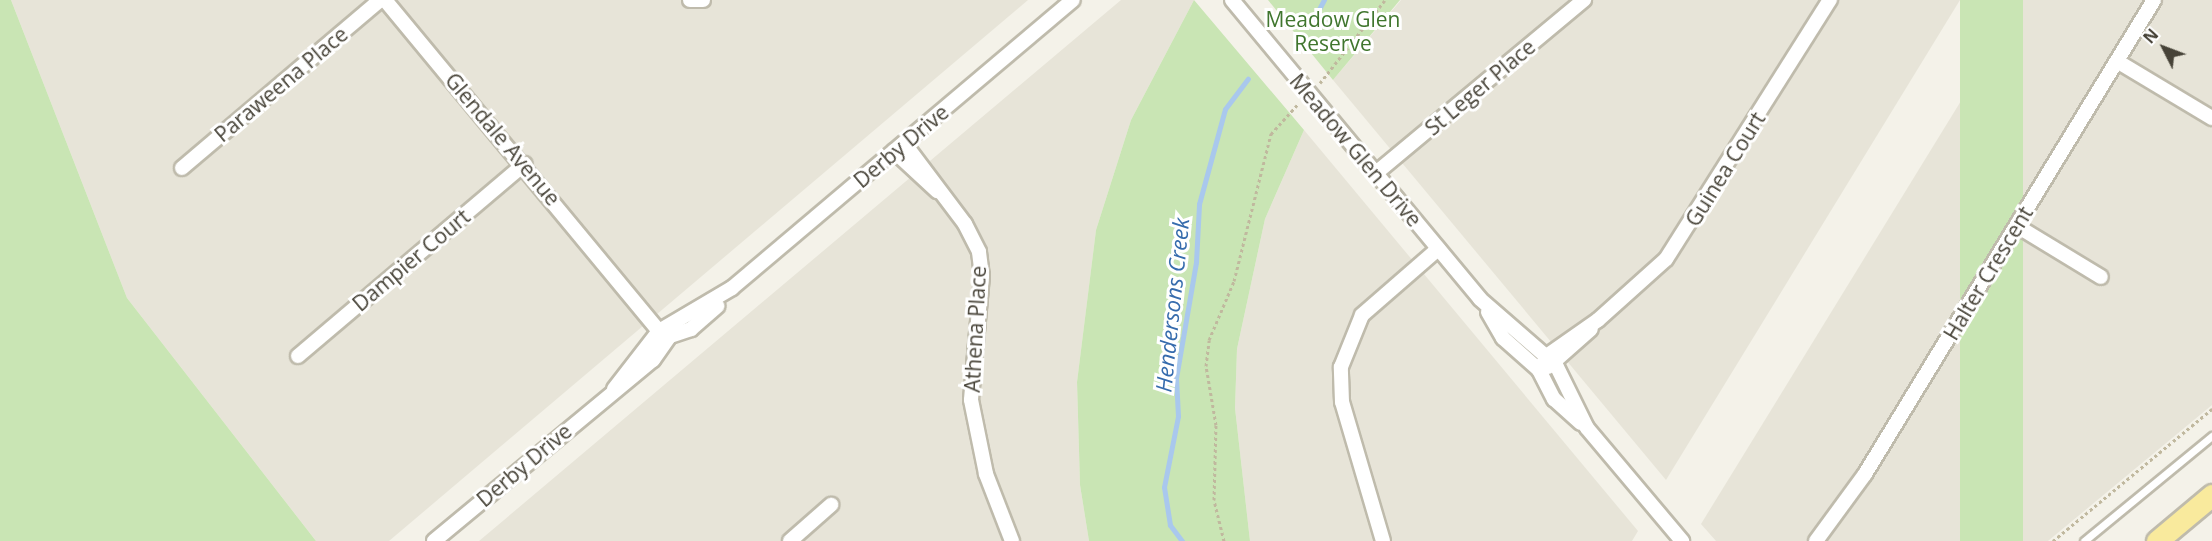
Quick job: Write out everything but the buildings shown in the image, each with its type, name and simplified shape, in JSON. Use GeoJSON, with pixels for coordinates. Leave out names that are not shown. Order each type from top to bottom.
{"type":"FeatureCollection","features":[{"type":"Feature","properties":{"kind":"main road"},"geometry":{"type":"LineString","coordinates":[[2157,541],[2212,495]]}},
{"type":"Feature","properties":{"kind":"street","name":"Glendale Avenue"},"geometry":{"type":"LineString","coordinates":[[382,0],[665,331]]}},
{"type":"Feature","properties":{"kind":"street","name":"Paraweena Place"},"geometry":{"type":"LineString","coordinates":[[182,168],[382,0]]}},
{"type":"Feature","properties":{"kind":"street"},"geometry":{"type":"LineString","coordinates":[[690,0],[703,0]]}},
{"type":"Feature","properties":{"kind":"street","name":"Meadow Glen Drive"},"geometry":{"type":"LineString","coordinates":[[1232,0],[1480,299],[1503,338],[1539,370],[1554,399],[1587,428],[1682,541]]}},
{"type":"Feature","properties":{"kind":"street","name":"St Leger Place"},"geometry":{"type":"LineString","coordinates":[[1376,173],[1584,0]]}},
{"type":"Feature","properties":{"kind":"street","name":"Guinea Court"},"geometry":{"type":"LineString","coordinates":[[1539,370],[1650,276],[1697,218],[1830,0]]}},
{"type":"Feature","properties":{"kind":"street","name":"Halter Crescent"},"geometry":{"type":"LineString","coordinates":[[1816,541],[1865,474],[2154,0]]}},
{"type":"Feature","properties":{"kind":"street","name":"Derby Drive"},"geometry":{"type":"LineString","coordinates":[[442,539],[614,388],[665,331],[732,288],[1072,1]]}},
{"type":"Feature","properties":{"kind":"street"},"geometry":{"type":"LineString","coordinates":[[2117,61],[2212,118]]}},
{"type":"Feature","properties":{"kind":"street","name":"Athena Place"},"geometry":{"type":"LineString","coordinates":[[899,147],[942,194],[979,252],[982,276],[971,400],[986,474],[1012,541]]}},
{"type":"Feature","properties":{"kind":"street","name":"Dampier Court"},"geometry":{"type":"LineString","coordinates":[[298,356],[524,164]]}},
{"type":"Feature","properties":{"kind":"street"},"geometry":{"type":"LineString","coordinates":[[2017,226],[2101,277]]}},
{"type":"Feature","properties":{"kind":"street"},"geometry":{"type":"LineString","coordinates":[[1383,541],[1344,412],[1341,366],[1362,315],[1438,249]]}},
{"type":"Feature","properties":{"kind":"street","name":"Meadow Glen Drive"},"geometry":{"type":"LineString","coordinates":[[1480,299],[1552,360],[1587,428]]}},
{"type":"Feature","properties":{"kind":"street"},"geometry":{"type":"LineString","coordinates":[[790,541],[831,505]]}},
{"type":"Feature","properties":{"kind":"lane"},"geometry":{"type":"LineString","coordinates":[[2084,541],[2212,436]]}},
{"type":"Feature","properties":{"kind":"path"},"geometry":{"type":"LineString","coordinates":[[1224,541],[1214,500],[1216,425],[1206,366],[1209,340],[1234,281],[1271,134],[1333,70],[1385,0]]}},
{"type":"Feature","properties":{"kind":"path"},"geometry":{"type":"LineString","coordinates":[[2053,541],[2212,409]]}},
{"type":"Feature","properties":{"kind":"shaded area"},"geometry":{"type":"Polygon","coordinates":[[[11,0],[1028,0],[389,541],[316,541],[127,298],[11,0]]]}},
{"type":"Feature","properties":{"kind":"shaded area"},"geometry":{"type":"Polygon","coordinates":[[[1121,0],[1194,0],[1131,120],[1096,230],[1077,382],[1080,485],[1089,541],[479,541],[1121,0]]]}},
{"type":"Feature","properties":{"kind":"shaded area"},"geometry":{"type":"Polygon","coordinates":[[[1401,0],[1960,0],[1666,480],[1333,80],[1401,0]]]}},
{"type":"Feature","properties":{"kind":"shaded area"},"geometry":{"type":"Polygon","coordinates":[[[2023,0],[2212,0],[2212,405],[2048,541],[1716,541],[1701,524],[2023,0]]]}},
{"type":"Feature","properties":{"kind":"shaded area"},"geometry":{"type":"Polygon","coordinates":[[[1304,130],[1638,531],[1632,541],[1250,541],[1235,408],[1237,349],[1265,219],[1304,130]]]}},
{"type":"Feature","properties":{"kind":"green space"},"geometry":{"type":"Polygon","coordinates":[[[0,0],[11,0],[127,298],[316,541],[0,541],[0,0]]]}},
{"type":"Feature","properties":{"kind":"green space"},"geometry":{"type":"Polygon","coordinates":[[[1194,0],[1304,130],[1265,219],[1237,349],[1235,408],[1250,541],[1089,541],[1080,485],[1077,382],[1096,230],[1131,120],[1194,0]]]}},
{"type":"Feature","properties":{"kind":"green space","name":"Meadow Glen Reserve"},"geometry":{"type":"Polygon","coordinates":[[[1268,0],[1400,0],[1333,80],[1268,0]]]}},
{"type":"Feature","properties":{"kind":"green space"},"geometry":{"type":"Polygon","coordinates":[[[1960,0],[2023,0],[2023,541],[1960,541],[1960,0]]]}},
{"type":"Feature","properties":{"kind":"waterway","name":"Hendersons Creek"},"geometry":{"type":"LineString","coordinates":[[1310,26],[1324,0]]}},
{"type":"Feature","properties":{"kind":"waterway","name":"Hendersons Creek"},"geometry":{"type":"LineString","coordinates":[[1182,541],[1170,525],[1164,487],[1178,416],[1176,378],[1196,262],[1199,204],[1225,109],[1248,79]]}}]}
